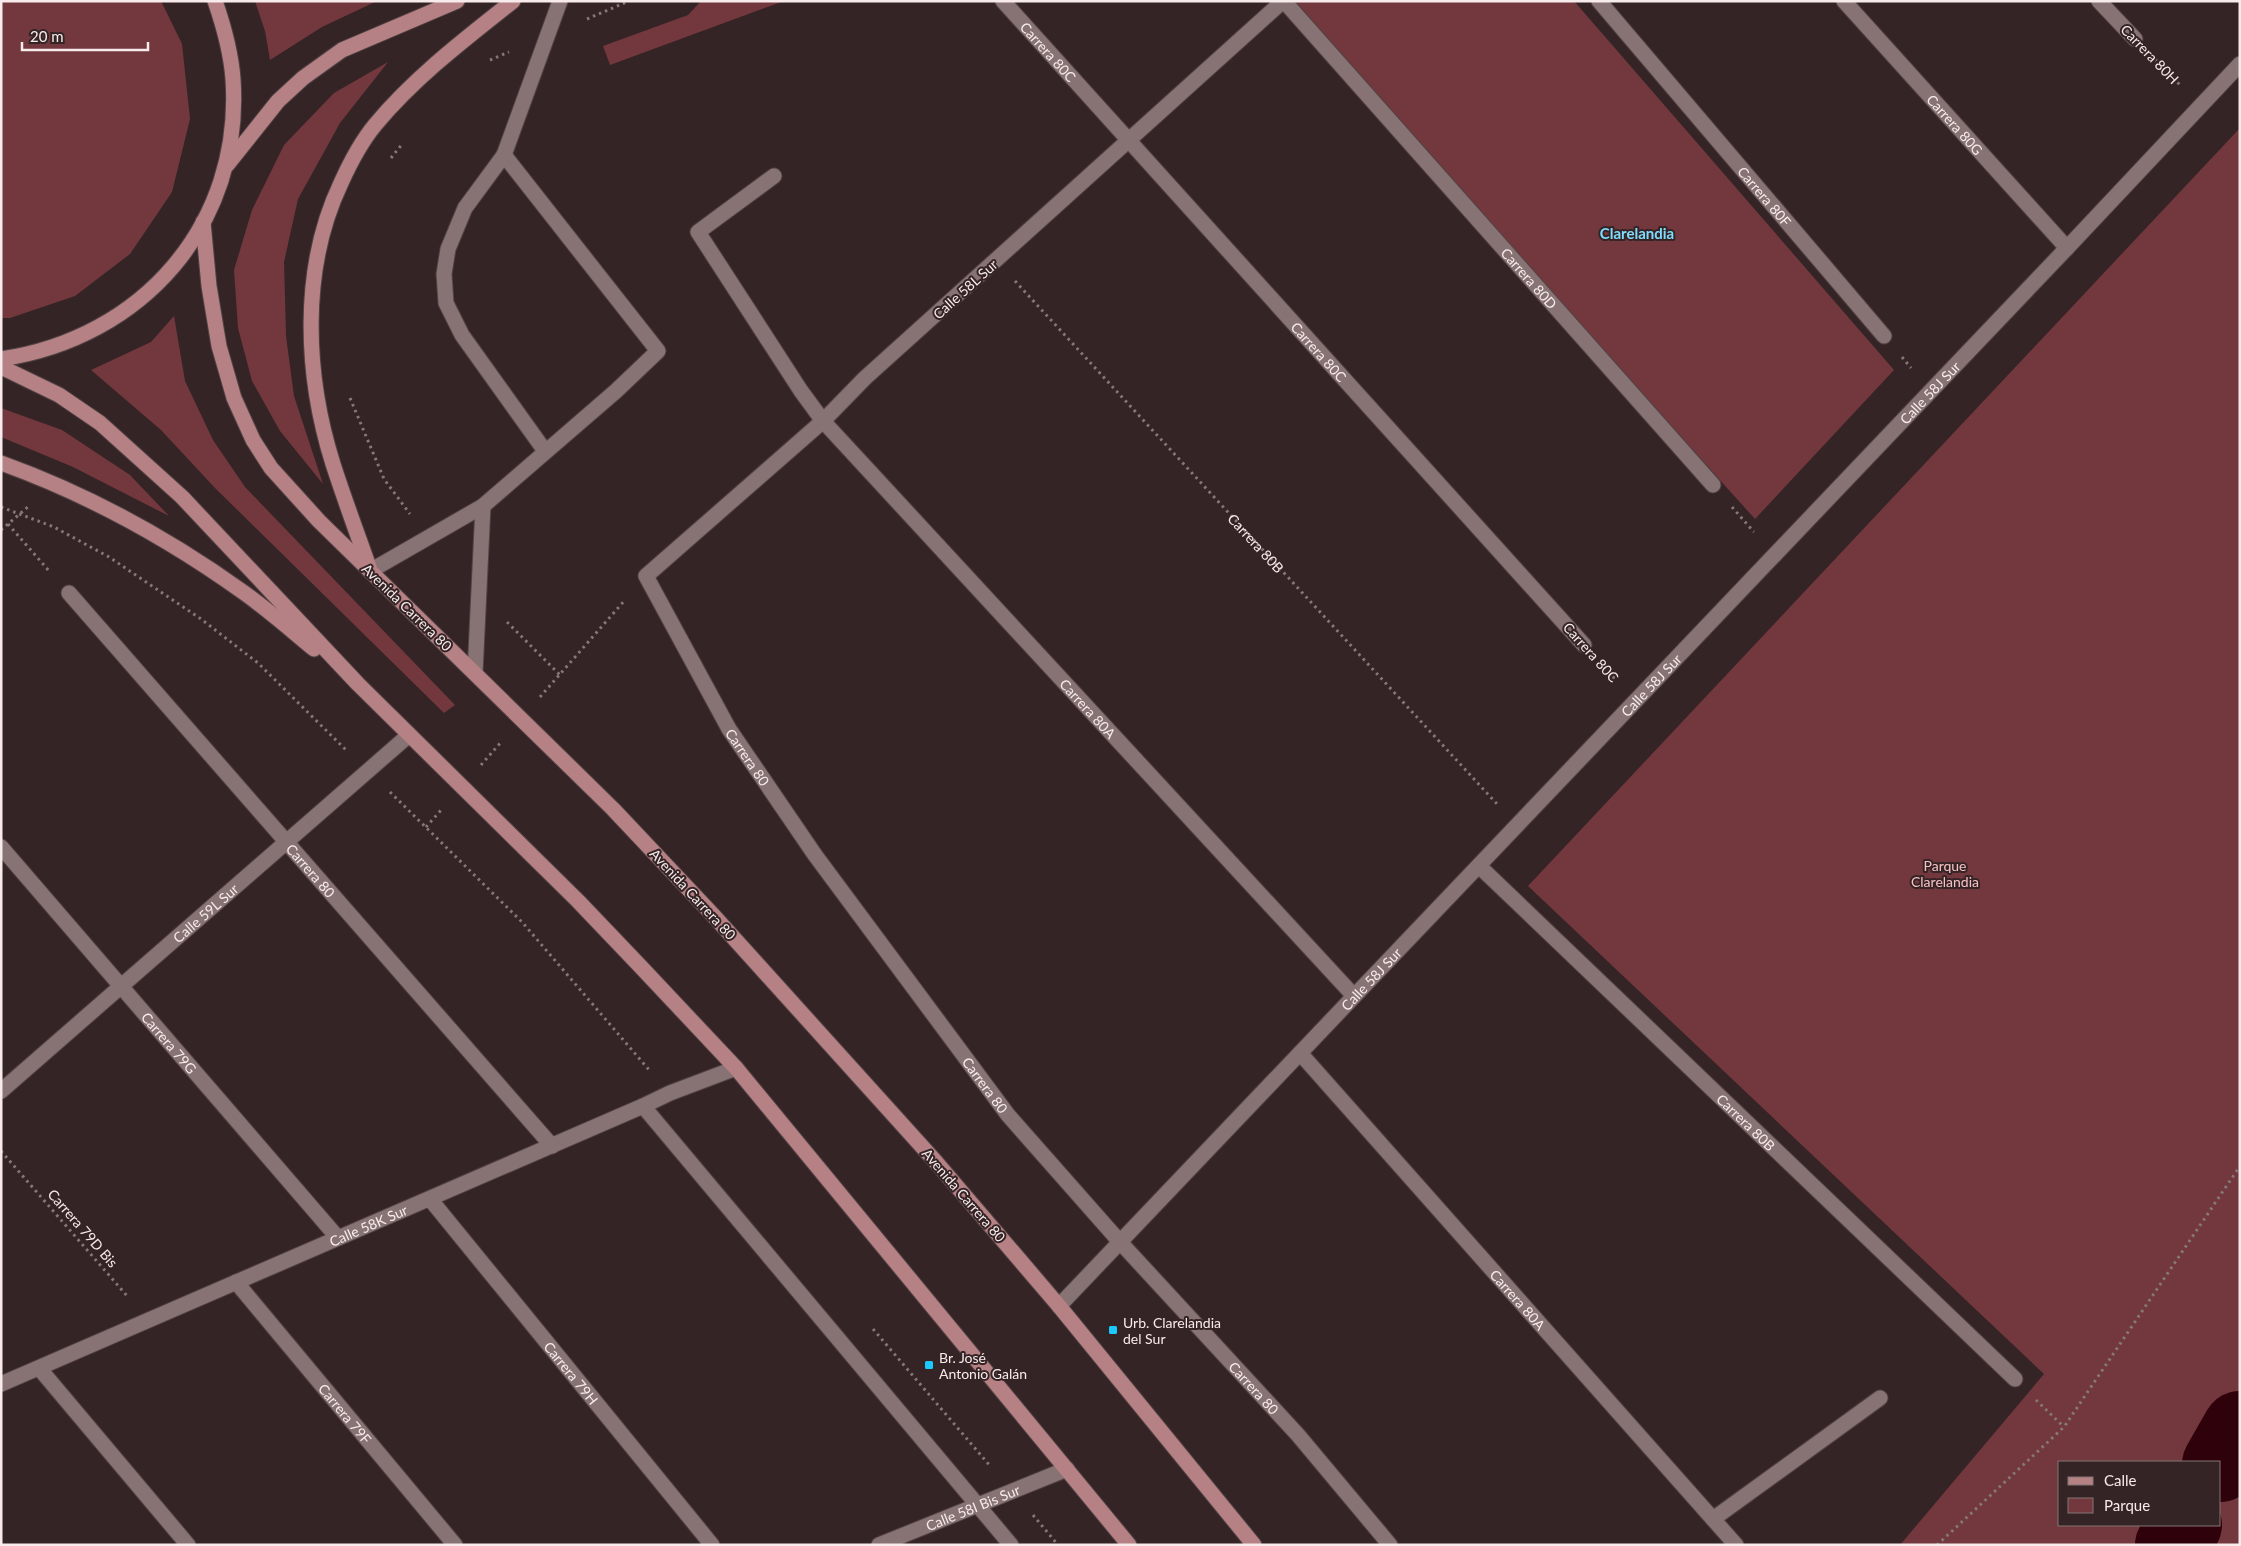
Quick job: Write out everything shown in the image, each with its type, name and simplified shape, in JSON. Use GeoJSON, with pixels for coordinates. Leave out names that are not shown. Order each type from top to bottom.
{"type":"FeatureCollection","features":[{"type":"Feature","properties":{"kind":"main road"},"geometry":{"type":"LineString","coordinates":[[1,359],[30,355],[73,341],[114,320],[150,292],[180,258],[203,222],[216,196],[224,168],[233,121],[233,78],[227,36],[215,1]]}},
{"type":"Feature","properties":{"kind":"main road"},"geometry":{"type":"LineString","coordinates":[[224,168],[278,101],[303,78],[342,50],[457,1]]}},
{"type":"Feature","properties":{"kind":"main road"},"geometry":{"type":"LineString","coordinates":[[370,571],[333,462],[318,396],[310,334],[313,281],[320,239],[329,207],[352,160],[374,125],[423,75],[513,1]]}},
{"type":"Feature","properties":{"kind":"main road","name":"Avenida Carrera 80"},"geometry":{"type":"LineString","coordinates":[[203,222],[209,286],[219,346],[234,398],[253,440],[271,468],[287,487],[370,571],[613,809],[713,915],[929,1155],[1059,1306],[1254,1545]]}},
{"type":"Feature","properties":{"kind":"main road"},"geometry":{"type":"LineString","coordinates":[[1,367],[58,396],[100,424],[139,457],[182,497],[358,684],[578,901],[736,1068],[1129,1545]]}},
{"type":"Feature","properties":{"kind":"main road"},"geometry":{"type":"LineString","coordinates":[[1,463],[80,496],[161,538],[243,592],[358,684]]}},
{"type":"Feature","properties":{"kind":"street"},"geometry":{"type":"LineString","coordinates":[[545,451],[462,335],[446,303],[444,274],[448,249],[465,208],[504,155],[560,1]]}},
{"type":"Feature","properties":{"kind":"street","name":"Carrera 80C"},"geometry":{"type":"LineString","coordinates":[[1003,1],[1584,645]]}},
{"type":"Feature","properties":{"kind":"street","name":"Calle 58L Sur"},"geometry":{"type":"LineString","coordinates":[[646,576],[823,421],[866,378],[1283,1]]}},
{"type":"Feature","properties":{"kind":"street","name":"Carrera 80D"},"geometry":{"type":"LineString","coordinates":[[1283,1],[1713,485]]}},
{"type":"Feature","properties":{"kind":"street","name":"Carrera 80F"},"geometry":{"type":"LineString","coordinates":[[1599,1],[1884,336]]}},
{"type":"Feature","properties":{"kind":"street","name":"Carrera 80G"},"geometry":{"type":"LineString","coordinates":[[1844,1],[2067,248]]}},
{"type":"Feature","properties":{"kind":"street","name":"Carrera 80H"},"geometry":{"type":"LineString","coordinates":[[2099,1],[2135,38]]}},
{"type":"Feature","properties":{"kind":"street","name":"Calle 58J Sur"},"geometry":{"type":"LineString","coordinates":[[1059,1306],[2240,64]]}},
{"type":"Feature","properties":{"kind":"street"},"geometry":{"type":"LineString","coordinates":[[370,571],[483,506],[658,351],[504,155]]}},
{"type":"Feature","properties":{"kind":"street","name":"Carrera 80A"},"geometry":{"type":"LineString","coordinates":[[774,176],[698,232],[801,390],[823,421],[1354,996]]}},
{"type":"Feature","properties":{"kind":"street"},"geometry":{"type":"LineString","coordinates":[[475,673],[483,506]]}},
{"type":"Feature","properties":{"kind":"street","name":"Carrera 80"},"geometry":{"type":"LineString","coordinates":[[646,576],[730,729],[815,854],[1008,1115],[1120,1242],[1298,1435],[1390,1545]]}},
{"type":"Feature","properties":{"kind":"street","name":"Carrera 80"},"geometry":{"type":"LineString","coordinates":[[69,594],[552,1146]]}},
{"type":"Feature","properties":{"kind":"street","name":"Calle 59L Sur"},"geometry":{"type":"LineString","coordinates":[[1,1091],[409,735]]}},
{"type":"Feature","properties":{"kind":"street","name":"Carrera 79G"},"geometry":{"type":"LineString","coordinates":[[1,847],[338,1238]]}},
{"type":"Feature","properties":{"kind":"street","name":"Carrera 80B"},"geometry":{"type":"LineString","coordinates":[[1478,866],[2015,1379]]}},
{"type":"Feature","properties":{"kind":"street","name":"Carrera 80A"},"geometry":{"type":"LineString","coordinates":[[1300,1053],[1736,1545]]}},
{"type":"Feature","properties":{"kind":"street","name":"Calle 58K Sur"},"geometry":{"type":"LineString","coordinates":[[1,1384],[552,1146],[670,1093],[736,1068]]}},
{"type":"Feature","properties":{"kind":"street"},"geometry":{"type":"LineString","coordinates":[[643,1106],[1011,1545]]}},
{"type":"Feature","properties":{"kind":"street","name":"Carrera 79H"},"geometry":{"type":"LineString","coordinates":[[430,1199],[712,1545]]}},
{"type":"Feature","properties":{"kind":"street","name":"Carrera 79F"},"geometry":{"type":"LineString","coordinates":[[236,1282],[455,1545]]}},
{"type":"Feature","properties":{"kind":"street"},"geometry":{"type":"LineString","coordinates":[[39,1368],[188,1545]]}},
{"type":"Feature","properties":{"kind":"street"},"geometry":{"type":"LineString","coordinates":[[1713,1519],[1880,1398]]}},
{"type":"Feature","properties":{"kind":"street","name":"Calle 58I Bis Sur"},"geometry":{"type":"LineString","coordinates":[[879,1545],[1011,1490],[1067,1469]]}},
{"type":"Feature","properties":{"kind":"path","name":"Carrera 80H"},"geometry":{"type":"LineString","coordinates":[[2135,38],[2201,107]]}},
{"type":"Feature","properties":{"kind":"path","name":"Carrera 80B"},"geometry":{"type":"LineString","coordinates":[[996,260],[1516,826]]}},
{"type":"Feature","properties":{"kind":"path"},"geometry":{"type":"LineString","coordinates":[[1884,336],[1930,391]]}},
{"type":"Feature","properties":{"kind":"path"},"geometry":{"type":"LineString","coordinates":[[1713,485],[1774,555]]}},
{"type":"Feature","properties":{"kind":"path"},"geometry":{"type":"LineString","coordinates":[[1,507],[54,527],[101,553],[201,619],[258,663],[522,922],[670,1093]]}},
{"type":"Feature","properties":{"kind":"path"},"geometry":{"type":"LineString","coordinates":[[8,524],[69,594]]}},
{"type":"Feature","properties":{"kind":"path"},"geometry":{"type":"LineString","coordinates":[[426,827],[646,576]]}},
{"type":"Feature","properties":{"kind":"path"},"geometry":{"type":"LineString","coordinates":[[479,595],[560,675]]}},
{"type":"Feature","properties":{"kind":"path","name":"Carrera 80C"},"geometry":{"type":"LineString","coordinates":[[1584,645],[1636,701]]}},
{"type":"Feature","properties":{"kind":"path","name":"Carrera 79D Bis"},"geometry":{"type":"LineString","coordinates":[[1,1151],[148,1320]]}},
{"type":"Feature","properties":{"kind":"path"},"geometry":{"type":"LineString","coordinates":[[1937,1545],[2064,1427],[2240,1166]]}},
{"type":"Feature","properties":{"kind":"path"},"geometry":{"type":"LineString","coordinates":[[869,1325],[1058,1545]]}},
{"type":"Feature","properties":{"kind":"path"},"geometry":{"type":"LineString","coordinates":[[2015,1379],[2064,1427]]}},
{"type":"Feature","properties":{"kind":"green space"},"geometry":{"type":"Polygon","coordinates":[[[1,1],[161,1],[182,44],[190,119],[172,192],[130,254],[75,296],[10,318],[1,318],[1,1]]]}},
{"type":"Feature","properties":{"kind":"green space"},"geometry":{"type":"Polygon","coordinates":[[[255,1],[377,1],[322,27],[270,60],[265,31],[255,1]]]}},
{"type":"Feature","properties":{"kind":"green space"},"geometry":{"type":"Polygon","coordinates":[[[701,1],[784,1],[610,65],[603,46],[688,15],[701,1]]]}},
{"type":"Feature","properties":{"kind":"green space"},"geometry":{"type":"Polygon","coordinates":[[[1288,1],[1574,1],[1894,370],[1755,519],[1288,1]]]}},
{"type":"Feature","properties":{"kind":"green space"},"geometry":{"type":"Polygon","coordinates":[[[388,62],[340,123],[298,199],[284,262],[286,336],[294,396],[323,484],[280,431],[252,381],[238,328],[234,270],[252,210],[284,145],[334,93],[388,62]]]}},
{"type":"Feature","properties":{"kind":"green space","name":"Parque Clarelandia"},"geometry":{"type":"Polygon","coordinates":[[[2240,128],[2240,1545],[1900,1545],[2044,1374],[1528,886],[2240,128]]]}},
{"type":"Feature","properties":{"kind":"green space"},"geometry":{"type":"Polygon","coordinates":[[[174,316],[185,381],[213,440],[245,487],[455,705],[444,713],[215,488],[161,430],[91,370],[151,342],[174,316]]]}},
{"type":"Feature","properties":{"kind":"green space"},"geometry":{"type":"Polygon","coordinates":[[[1,408],[62,430],[130,475],[169,516],[73,467],[1,437],[1,408]]]}},
{"type":"Feature","properties":{"kind":"waterway"},"geometry":{"type":"LineString","coordinates":[[2221,1462],[2240,1429]]}},
{"type":"Feature","properties":{"kind":"waterway"},"geometry":{"type":"LineString","coordinates":[[2173,1545],[2183,1526]]}},
{"type":"Feature","properties":{"kind":"place","name":"Urb. Clarelandia del Sur"},"geometry":{"type":"Point","coordinates":[1113,1330]}},
{"type":"Feature","properties":{"kind":"place","name":"Br. José Antonio Galán"},"geometry":{"type":"Point","coordinates":[929,1365]}},
{"type":"Feature","properties":{"kind":"district","name":"Clarelandia"},"geometry":{"type":"Point","coordinates":[1637,233]}}]}
